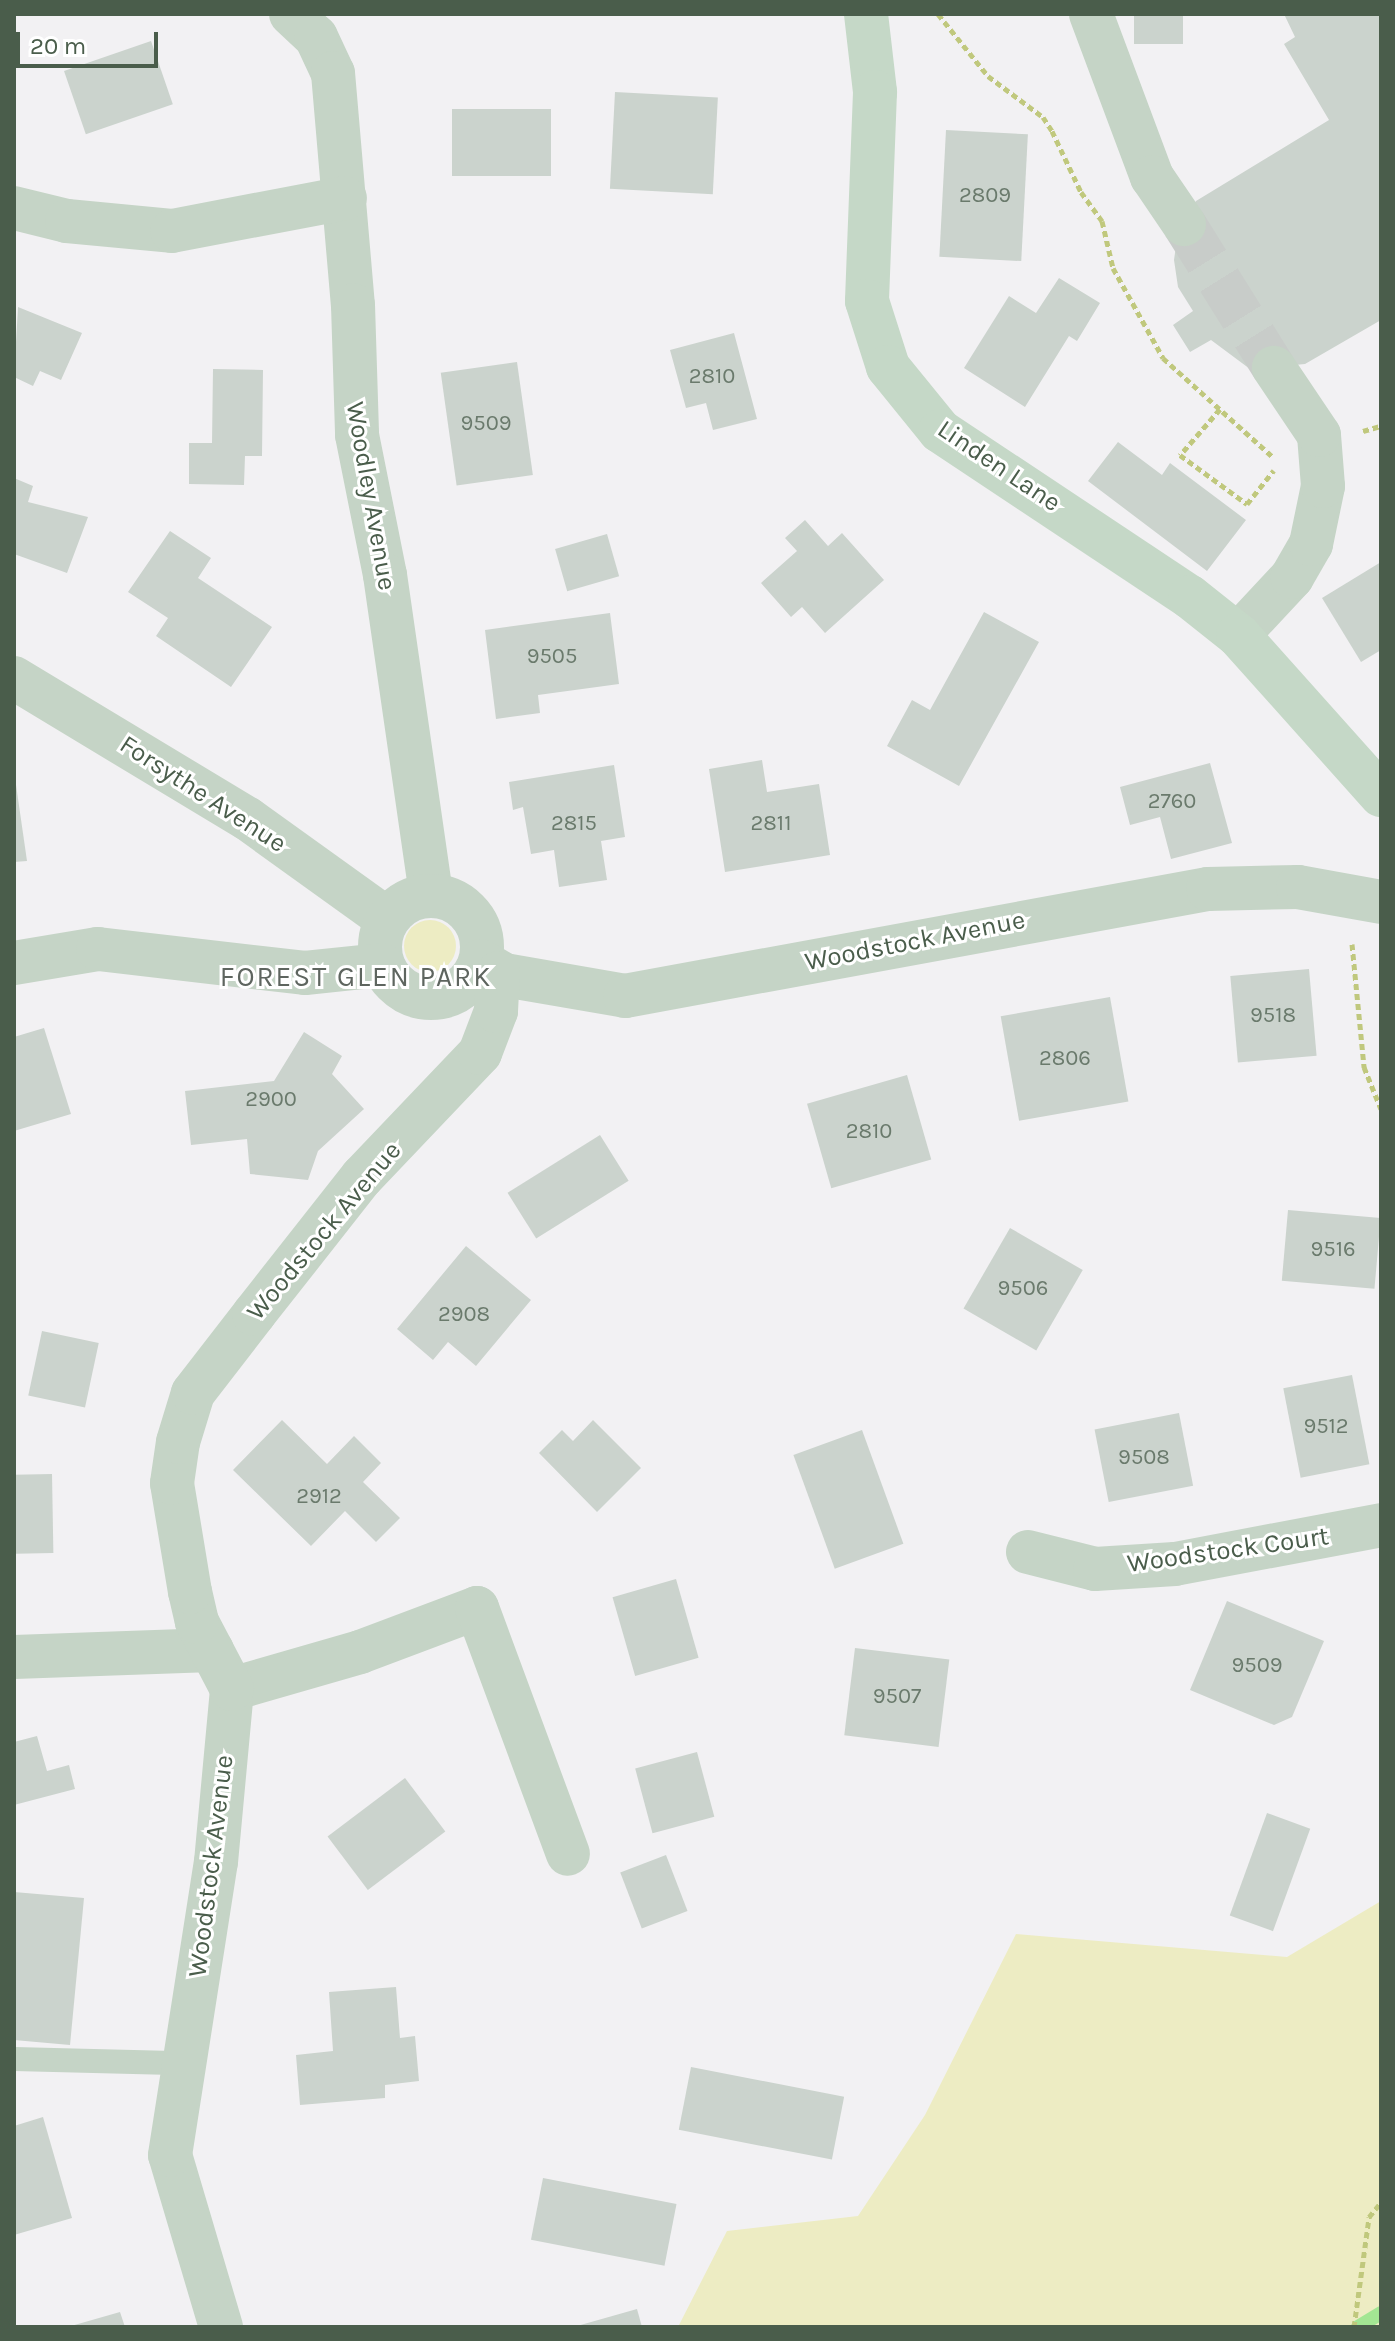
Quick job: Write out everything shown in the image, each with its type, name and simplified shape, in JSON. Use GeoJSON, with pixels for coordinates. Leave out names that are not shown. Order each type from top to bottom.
{"type":"FeatureCollection","features":[{"type":"Feature","properties":{"kind":"street","name":"Woodley Avenue"},"geometry":{"type":"LineString","coordinates":[[291,14],[316,37],[333,73],[345,198],[357,435],[385,575],[431,895]]}},
{"type":"Feature","properties":{"kind":"street","name":"Linden Lane"},"geometry":{"type":"LineString","coordinates":[[866,14],[875,92],[867,301],[888,367],[940,431],[1150,570],[1238,635],[1381,795]]}},
{"type":"Feature","properties":{"kind":"street"},"geometry":{"type":"LineString","coordinates":[[1091,14],[1152,177],[1184,224]]}},
{"type":"Feature","properties":{"kind":"street"},"geometry":{"type":"LineString","coordinates":[[14,208],[67,221],[172,231],[345,198]]}},
{"type":"Feature","properties":{"kind":"street"},"geometry":{"type":"LineString","coordinates":[[1238,635],[1292,577],[1311,544],[1323,486],[1319,435],[1274,368]]}},
{"type":"Feature","properties":{"kind":"street","name":"Forsythe Avenue"},"geometry":{"type":"LineString","coordinates":[[14,678],[248,819],[387,919]]}},
{"type":"Feature","properties":{"kind":"street","name":"Woodstock Avenue"},"geometry":{"type":"LineString","coordinates":[[221,2327],[170,2155],[216,1862],[232,1689],[193,1607],[172,1483],[193,1393],[362,1177],[480,1053],[496,1011],[490,967],[625,996],[1208,889],[1298,887],[1370,919]]}},
{"type":"Feature","properties":{"kind":"street"},"geometry":{"type":"LineString","coordinates":[[431,895],[461,905],[472,916],[480,930],[490,967],[461,989],[429,998],[397,986],[383,965],[380,943],[387,919],[400,906],[431,895]]}},
{"type":"Feature","properties":{"kind":"street"},"geometry":{"type":"LineString","coordinates":[[14,963],[98,949],[305,973],[383,965]]}},
{"type":"Feature","properties":{"kind":"street","name":"Woodstock Court"},"geometry":{"type":"LineString","coordinates":[[1028,1552],[1095,1569],[1175,1564],[1381,1525]]}},
{"type":"Feature","properties":{"kind":"street"},"geometry":{"type":"LineString","coordinates":[[232,1689],[360,1652],[477,1608],[568,1854]]}},
{"type":"Feature","properties":{"kind":"street"},"geometry":{"type":"LineString","coordinates":[[14,1657],[212,1650]]}},
{"type":"Feature","properties":{"kind":"lane"},"geometry":{"type":"LineString","coordinates":[[14,2059],[183,2063]]}},
{"type":"Feature","properties":{"kind":"path"},"geometry":{"type":"LineString","coordinates":[[938,14],[988,76],[1043,117],[1081,192],[1102,221],[1113,268],[1163,358],[1220,409],[1280,463],[1247,504],[1180,455],[1220,409]]}},
{"type":"Feature","properties":{"kind":"path"},"geometry":{"type":"LineString","coordinates":[[1370,919],[1350,947],[1364,1067],[1381,1109]]}},
{"type":"Feature","properties":{"kind":"path"},"geometry":{"type":"LineString","coordinates":[[1354,2327],[1369,2217],[1381,2202]]}},
{"type":"Feature","properties":{"kind":"green space"},"geometry":{"type":"Polygon","coordinates":[[[430,920],[448,928],[456,946],[448,964],[430,972],[412,964],[404,946],[412,928],[430,920]]]}},
{"type":"Feature","properties":{"kind":"green space"},"geometry":{"type":"Polygon","coordinates":[[[1381,1901],[1381,2327],[678,2327],[727,2231],[858,2216],[925,2115],[1016,1934],[1287,1957],[1381,1901]]]}},
{"type":"Feature","properties":{"kind":"building"},"geometry":{"type":"Polygon","coordinates":[[[1134,14],[1183,14],[1183,44],[1134,44],[1134,14]]]}},
{"type":"Feature","properties":{"kind":"building"},"geometry":{"type":"Polygon","coordinates":[[[1284,14],[1381,14],[1381,320],[1305,364],[1250,369],[1211,340],[1190,352],[1173,325],[1193,311],[1178,287],[1174,260],[1178,232],[1196,201],[1329,120],[1284,44],[1295,37],[1284,14]]]}},
{"type":"Feature","properties":{"kind":"building"},"geometry":{"type":"Polygon","coordinates":[[[151,41],[173,104],[86,134],[64,71],[151,41]]]}},
{"type":"Feature","properties":{"kind":"building"},"geometry":{"type":"Polygon","coordinates":[[[615,92],[718,97],[713,194],[610,189],[615,92]]]}},
{"type":"Feature","properties":{"kind":"building"},"geometry":{"type":"Polygon","coordinates":[[[452,109],[551,109],[551,176],[452,176],[452,109]]]}},
{"type":"Feature","properties":{"kind":"building"},"geometry":{"type":"Polygon","coordinates":[[[946,130],[1028,134],[1021,261],[939,257],[946,130]]]}},
{"type":"Feature","properties":{"kind":"building"},"geometry":{"type":"Polygon","coordinates":[[[1059,278],[1100,303],[1077,341],[1069,336],[1025,407],[964,368],[1009,296],[1036,313],[1059,278]]]}},
{"type":"Feature","properties":{"kind":"building"},"geometry":{"type":"Polygon","coordinates":[[[18,307],[82,333],[61,380],[40,371],[33,386],[14,377],[18,307]]]}},
{"type":"Feature","properties":{"kind":"building"},"geometry":{"type":"Polygon","coordinates":[[[734,333],[757,419],[713,430],[706,403],[686,408],[670,350],[734,333]]]}},
{"type":"Feature","properties":{"kind":"building"},"geometry":{"type":"Polygon","coordinates":[[[517,362],[533,475],[457,486],[441,373],[517,362]]]}},
{"type":"Feature","properties":{"kind":"building"},"geometry":{"type":"Polygon","coordinates":[[[213,369],[263,370],[262,456],[245,456],[244,485],[189,484],[189,443],[212,443],[213,369]]]}},
{"type":"Feature","properties":{"kind":"building"},"geometry":{"type":"Polygon","coordinates":[[[1118,442],[1162,475],[1170,463],[1246,520],[1207,571],[1088,481],[1118,442]]]}},
{"type":"Feature","properties":{"kind":"building"},"geometry":{"type":"Polygon","coordinates":[[[14,478],[33,486],[28,502],[88,517],[67,573],[14,554],[14,478]]]}},
{"type":"Feature","properties":{"kind":"building"},"geometry":{"type":"Polygon","coordinates":[[[805,520],[828,546],[842,533],[884,580],[825,633],[802,607],[791,617],[761,583],[797,551],[785,538],[805,520]]]}},
{"type":"Feature","properties":{"kind":"building"},"geometry":{"type":"Polygon","coordinates":[[[170,531],[211,558],[198,578],[272,627],[231,687],[156,636],[168,618],[128,592],[170,531]]]}},
{"type":"Feature","properties":{"kind":"building"},"geometry":{"type":"Polygon","coordinates":[[[607,534],[619,576],[567,591],[555,549],[607,534]]]}},
{"type":"Feature","properties":{"kind":"building"},"geometry":{"type":"Polygon","coordinates":[[[1381,562],[1381,650],[1361,662],[1322,598],[1381,562]]]}},
{"type":"Feature","properties":{"kind":"building"},"geometry":{"type":"Polygon","coordinates":[[[984,612],[1039,642],[959,786],[887,746],[912,700],[930,710],[984,612]]]}},
{"type":"Feature","properties":{"kind":"building"},"geometry":{"type":"Polygon","coordinates":[[[610,613],[619,684],[538,695],[540,713],[496,719],[485,630],[610,613]]]}},
{"type":"Feature","properties":{"kind":"building"},"geometry":{"type":"Polygon","coordinates":[[[762,760],[767,792],[819,784],[830,855],[725,872],[709,769],[762,760]]]}},
{"type":"Feature","properties":{"kind":"building"},"geometry":{"type":"Polygon","coordinates":[[[1210,763],[1232,843],[1171,859],[1160,817],[1130,825],[1120,787],[1210,763]]]}},
{"type":"Feature","properties":{"kind":"building"},"geometry":{"type":"Polygon","coordinates":[[[614,765],[625,837],[601,841],[607,880],[559,887],[554,850],[531,854],[523,807],[513,810],[509,782],[614,765]]]}},
{"type":"Feature","properties":{"kind":"building"},"geometry":{"type":"Polygon","coordinates":[[[14,771],[27,861],[14,862],[14,771]]]}},
{"type":"Feature","properties":{"kind":"building"},"geometry":{"type":"Polygon","coordinates":[[[1309,969],[1317,1056],[1238,1063],[1230,976],[1309,969]]]}},
{"type":"Feature","properties":{"kind":"building"},"geometry":{"type":"Polygon","coordinates":[[[1110,997],[1128,1101],[1019,1121],[1001,1016],[1110,997]]]}},
{"type":"Feature","properties":{"kind":"building"},"geometry":{"type":"Polygon","coordinates":[[[44,1028],[71,1114],[14,1131],[14,1037],[44,1028]]]}},
{"type":"Feature","properties":{"kind":"building"},"geometry":{"type":"Polygon","coordinates":[[[304,1032],[342,1056],[332,1074],[364,1109],[318,1151],[308,1180],[250,1174],[247,1139],[191,1145],[185,1091],[274,1081],[304,1032]]]}},
{"type":"Feature","properties":{"kind":"building"},"geometry":{"type":"Polygon","coordinates":[[[907,1075],[931,1160],[831,1188],[807,1104],[907,1075]]]}},
{"type":"Feature","properties":{"kind":"building"},"geometry":{"type":"Polygon","coordinates":[[[600,1135],[629,1181],[536,1239],[508,1193],[600,1135]]]}},
{"type":"Feature","properties":{"kind":"building"},"geometry":{"type":"Polygon","coordinates":[[[1288,1210],[1381,1218],[1374,1289],[1282,1281],[1288,1210]]]}},
{"type":"Feature","properties":{"kind":"building"},"geometry":{"type":"Polygon","coordinates":[[[1010,1228],[1083,1270],[1036,1351],[964,1309],[1010,1228]]]}},
{"type":"Feature","properties":{"kind":"building"},"geometry":{"type":"Polygon","coordinates":[[[466,1246],[531,1300],[476,1366],[448,1342],[433,1360],[397,1329],[466,1246]]]}},
{"type":"Feature","properties":{"kind":"building"},"geometry":{"type":"Polygon","coordinates":[[[42,1331],[99,1343],[85,1408],[28,1396],[42,1331]]]}},
{"type":"Feature","properties":{"kind":"building"},"geometry":{"type":"Polygon","coordinates":[[[1352,1375],[1369,1464],[1301,1478],[1283,1388],[1352,1375]]]}},
{"type":"Feature","properties":{"kind":"building"},"geometry":{"type":"Polygon","coordinates":[[[1179,1413],[1193,1486],[1109,1502],[1095,1429],[1179,1413]]]}},
{"type":"Feature","properties":{"kind":"building"},"geometry":{"type":"Polygon","coordinates":[[[282,1420],[327,1464],[354,1436],[381,1463],[363,1482],[400,1518],[376,1542],[345,1511],[311,1546],[233,1470],[282,1420]]]}},
{"type":"Feature","properties":{"kind":"building"},"geometry":{"type":"Polygon","coordinates":[[[593,1420],[641,1468],[597,1512],[539,1453],[562,1430],[573,1441],[593,1420]]]}},
{"type":"Feature","properties":{"kind":"building"},"geometry":{"type":"Polygon","coordinates":[[[862,1430],[903,1544],[835,1569],[793,1455],[862,1430]]]}},
{"type":"Feature","properties":{"kind":"building"},"geometry":{"type":"Polygon","coordinates":[[[52,1474],[53,1553],[15,1554],[14,1475],[52,1474]]]}},
{"type":"Feature","properties":{"kind":"building"},"geometry":{"type":"Polygon","coordinates":[[[676,1579],[699,1658],[635,1676],[613,1597],[676,1579]]]}},
{"type":"Feature","properties":{"kind":"building"},"geometry":{"type":"Polygon","coordinates":[[[1227,1601],[1324,1641],[1292,1717],[1274,1725],[1190,1690],[1227,1601]]]}},
{"type":"Feature","properties":{"kind":"building"},"geometry":{"type":"Polygon","coordinates":[[[855,1648],[949,1660],[939,1747],[844,1735],[855,1648]]]}},
{"type":"Feature","properties":{"kind":"building"},"geometry":{"type":"Polygon","coordinates":[[[37,1736],[47,1771],[69,1765],[75,1789],[14,1805],[14,1742],[37,1736]]]}},
{"type":"Feature","properties":{"kind":"building"},"geometry":{"type":"Polygon","coordinates":[[[697,1752],[714,1817],[653,1833],[635,1769],[697,1752]]]}},
{"type":"Feature","properties":{"kind":"building"},"geometry":{"type":"Polygon","coordinates":[[[405,1778],[445,1832],[368,1890],[328,1836],[405,1778]]]}},
{"type":"Feature","properties":{"kind":"building"},"geometry":{"type":"Polygon","coordinates":[[[1267,1813],[1310,1829],[1273,1931],[1230,1915],[1267,1813]]]}},
{"type":"Feature","properties":{"kind":"building"},"geometry":{"type":"Polygon","coordinates":[[[666,1855],[688,1911],[642,1929],[620,1873],[666,1855]]]}},
{"type":"Feature","properties":{"kind":"building"},"geometry":{"type":"Polygon","coordinates":[[[14,1892],[84,1898],[70,2045],[14,2040],[14,1892]]]}},
{"type":"Feature","properties":{"kind":"building"},"geometry":{"type":"Polygon","coordinates":[[[396,1987],[400,2038],[415,2036],[419,2081],[385,2085],[385,2098],[300,2105],[296,2055],[333,2051],[329,1992],[396,1987]]]}},
{"type":"Feature","properties":{"kind":"building"},"geometry":{"type":"Polygon","coordinates":[[[691,2067],[844,2097],[832,2160],[679,2130],[691,2067]]]}},
{"type":"Feature","properties":{"kind":"building"},"geometry":{"type":"Polygon","coordinates":[[[43,2117],[72,2218],[14,2235],[14,2126],[43,2117]]]}},
{"type":"Feature","properties":{"kind":"building"},"geometry":{"type":"Polygon","coordinates":[[[543,2178],[677,2204],[664,2266],[531,2240],[543,2178]]]}},
{"type":"Feature","properties":{"kind":"building"},"geometry":{"type":"Polygon","coordinates":[[[637,2309],[642,2327],[577,2327],[577,2326],[637,2309]]]}},
{"type":"Feature","properties":{"kind":"building"},"geometry":{"type":"Polygon","coordinates":[[[120,2312],[125,2327],[71,2327],[71,2326],[120,2312]]]}},
{"type":"Feature","properties":{"kind":"waterway"},"geometry":{"type":"LineString","coordinates":[[1358,2327],[1381,2313]]}},
{"type":"Feature","properties":{"kind":"tunnel"},"geometry":{"type":"LineString","coordinates":[[1184,224],[1274,368]]}},
{"type":"Feature","properties":{"kind":"district","name":"FOREST GLEN PARK"},"geometry":{"type":"Point","coordinates":[356,977]}}]}
